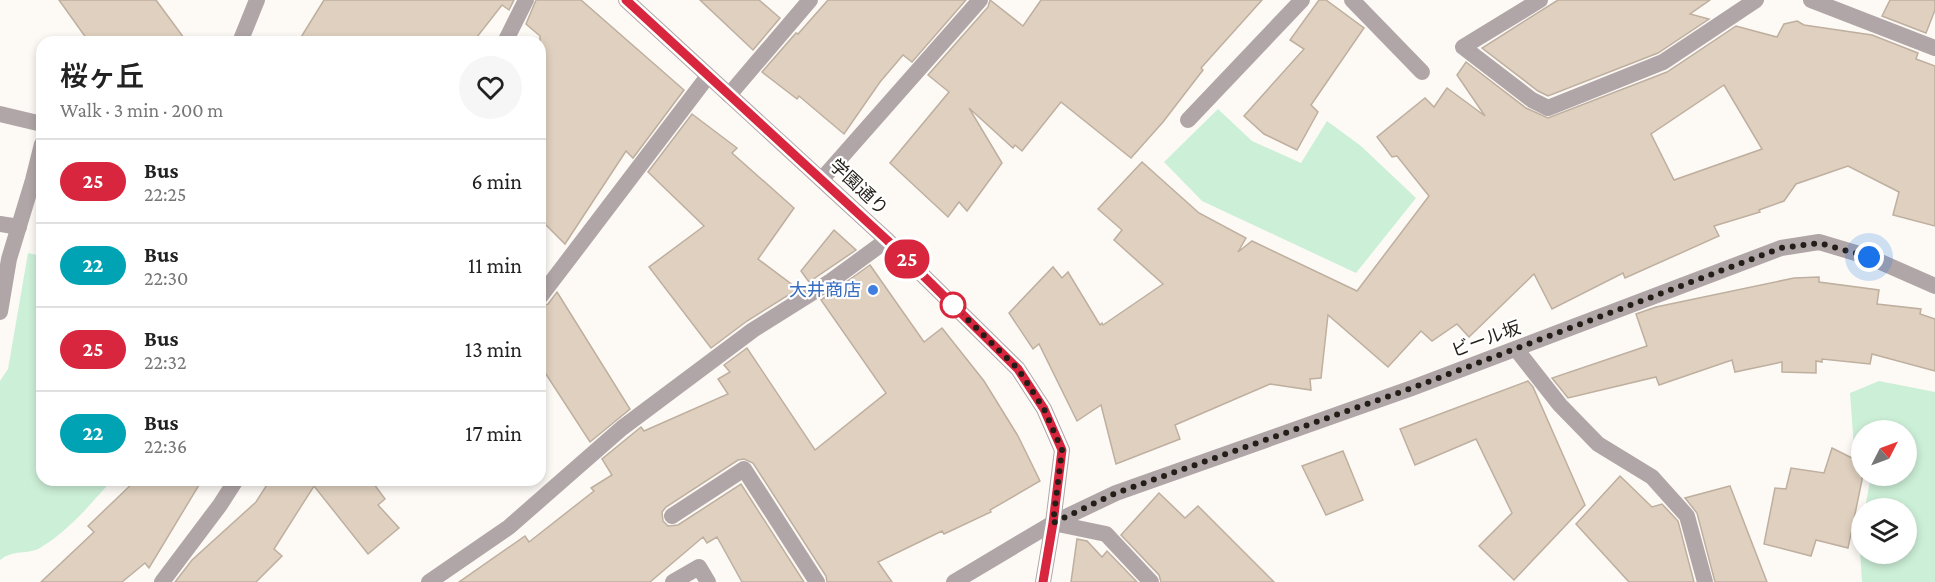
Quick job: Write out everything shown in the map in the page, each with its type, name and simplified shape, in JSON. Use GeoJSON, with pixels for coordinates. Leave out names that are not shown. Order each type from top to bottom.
{"type":"FeatureCollection","features":[{"type":"Feature","properties":{"kind":"street"},"geometry":{"type":"LineString","coordinates":[[508,36],[526,0]]}},
{"type":"Feature","properties":{"kind":"street"},"geometry":{"type":"LineString","coordinates":[[729,95],[810,0]]}},
{"type":"Feature","properties":{"kind":"street"},"geometry":{"type":"LineString","coordinates":[[822,179],[980,0]]}},
{"type":"Feature","properties":{"kind":"street"},"geometry":{"type":"LineString","coordinates":[[1188,120],[1302,0]]}},
{"type":"Feature","properties":{"kind":"street"},"geometry":{"type":"LineString","coordinates":[[1352,0],[1422,72]]}},
{"type":"Feature","properties":{"kind":"street"},"geometry":{"type":"LineString","coordinates":[[1540,0],[1463,47],[1532,100],[1548,108],[1663,62],[1756,0]]}},
{"type":"Feature","properties":{"kind":"street"},"geometry":{"type":"LineString","coordinates":[[1811,0],[1935,48]]}},
{"type":"Feature","properties":{"kind":"street"},"geometry":{"type":"LineString","coordinates":[[242,36],[252,2]]}},
{"type":"Feature","properties":{"kind":"street","name":"学園通り"},"geometry":{"type":"LineString","coordinates":[[632,2],[708,76],[887,240],[1018,369],[1044,409],[1062,450],[1043,582]]}},
{"type":"Feature","properties":{"kind":"street"},"geometry":{"type":"LineString","coordinates":[[546,289],[708,76]]}},
{"type":"Feature","properties":{"kind":"street"},"geometry":{"type":"LineString","coordinates":[[0,114],[36,123]]}},
{"type":"Feature","properties":{"kind":"street"},"geometry":{"type":"LineString","coordinates":[[0,312],[11,235],[36,168]]}},
{"type":"Feature","properties":{"kind":"street"},"geometry":{"type":"LineString","coordinates":[[0,224],[11,235]]}},
{"type":"Feature","properties":{"kind":"street"},"geometry":{"type":"LineString","coordinates":[[429,582],[509,527],[622,428],[753,330],[831,281],[887,240]]}},
{"type":"Feature","properties":{"kind":"street","name":"ビール坂"},"geometry":{"type":"LineString","coordinates":[[954,582],[1053,523],[1116,493],[1516,349],[1781,248],[1819,243],[1869,257],[1935,286]]}},
{"type":"Feature","properties":{"kind":"street"},"geometry":{"type":"LineString","coordinates":[[1516,349],[1560,405],[1598,444],[1652,477],[1687,516],[1705,582]]}},
{"type":"Feature","properties":{"kind":"street"},"geometry":{"type":"LineString","coordinates":[[672,516],[744,469],[818,582]]}},
{"type":"Feature","properties":{"kind":"street"},"geometry":{"type":"LineString","coordinates":[[162,582],[220,506],[232,486]]}},
{"type":"Feature","properties":{"kind":"street"},"geometry":{"type":"LineString","coordinates":[[1053,523],[1106,534],[1151,582]]}},
{"type":"Feature","properties":{"kind":"street"},"geometry":{"type":"LineString","coordinates":[[673,582],[699,567],[708,582]]}},
{"type":"Feature","properties":{"kind":"green space"},"geometry":{"type":"Polygon","coordinates":[[[1218,109],[1252,141],[1301,163],[1327,121],[1361,146],[1416,198],[1356,273],[1202,201],[1164,162],[1218,109]]]}},
{"type":"Feature","properties":{"kind":"green space"},"geometry":{"type":"Polygon","coordinates":[[[28,253],[36,255],[36,486],[106,486],[60,534],[40,548],[10,554],[0,560],[0,381],[8,369],[28,253]]]}},
{"type":"Feature","properties":{"kind":"green space"},"geometry":{"type":"Polygon","coordinates":[[[1879,381],[1935,392],[1935,582],[1862,582],[1861,564],[1917,564],[1917,498],[1867,498],[1869,486],[1917,486],[1917,420],[1852,420],[1850,393],[1879,381]]]}},
{"type":"Feature","properties":{"kind":"building"},"geometry":{"type":"Polygon","coordinates":[[[59,0],[156,0],[183,36],[85,36],[59,0]]]}},
{"type":"Feature","properties":{"kind":"building"},"geometry":{"type":"Polygon","coordinates":[[[324,0],[514,0],[509,10],[502,5],[478,36],[302,36],[324,0]]]}},
{"type":"Feature","properties":{"kind":"building"},"geometry":{"type":"Polygon","coordinates":[[[536,0],[581,0],[684,90],[633,158],[626,151],[565,244],[546,225],[546,36],[540,36],[526,24],[536,0]]]}},
{"type":"Feature","properties":{"kind":"building"},"geometry":{"type":"Polygon","coordinates":[[[700,0],[759,0],[780,18],[753,50],[700,0]]]}},
{"type":"Feature","properties":{"kind":"building"},"geometry":{"type":"Polygon","coordinates":[[[828,0],[966,0],[912,62],[903,55],[880,82],[844,134],[799,96],[797,99],[762,72],[828,0]]]}},
{"type":"Feature","properties":{"kind":"building"},"geometry":{"type":"Polygon","coordinates":[[[990,0],[1023,26],[1041,0],[1262,0],[1201,68],[1203,70],[1163,122],[1131,158],[1061,102],[1022,151],[1015,145],[1013,148],[969,108],[1002,163],[967,211],[959,202],[948,217],[890,163],[949,92],[928,75],[988,7],[990,0]]]}},
{"type":"Feature","properties":{"kind":"building"},"geometry":{"type":"Polygon","coordinates":[[[1319,0],[1326,0],[1364,28],[1311,105],[1318,112],[1297,150],[1264,134],[1244,116],[1304,49],[1290,40],[1319,0]]]}},
{"type":"Feature","properties":{"kind":"building"},"geometry":{"type":"Polygon","coordinates":[[[1558,0],[1710,0],[1690,14],[1709,19],[1658,53],[1548,96],[1538,91],[1482,48],[1558,0]]]}},
{"type":"Feature","properties":{"kind":"building"},"geometry":{"type":"Polygon","coordinates":[[[1890,0],[1935,0],[1935,10],[1926,33],[1882,16],[1890,0]]]}},
{"type":"Feature","properties":{"kind":"building"},"geometry":{"type":"Polygon","coordinates":[[[1797,21],[1804,25],[1872,35],[1918,53],[1916,59],[1935,66],[1935,226],[1893,215],[1899,192],[1848,166],[1796,184],[1784,201],[1759,210],[1760,212],[1714,226],[1719,236],[1625,278],[1623,273],[1552,309],[1534,274],[1469,337],[1457,324],[1432,341],[1421,331],[1388,367],[1328,315],[1321,378],[1310,379],[1311,390],[1270,384],[1175,425],[1180,439],[1116,464],[1101,405],[1077,421],[1039,344],[1033,349],[1009,313],[1053,267],[1062,278],[1068,272],[1100,325],[1163,284],[1114,240],[1122,230],[1098,209],[1142,162],[1199,213],[1246,238],[1238,252],[1252,241],[1357,291],[1429,196],[1397,156],[1392,157],[1377,137],[1425,98],[1434,107],[1447,88],[1485,116],[1457,75],[1466,62],[1526,108],[1548,118],[1667,72],[1736,26],[1777,37],[1784,24],[1797,21]],[[1724,85],[1651,134],[1674,180],[1762,149],[1724,85]]]}},
{"type":"Feature","properties":{"kind":"building"},"geometry":{"type":"Polygon","coordinates":[[[692,114],[737,148],[732,153],[794,208],[758,259],[798,289],[747,321],[711,348],[649,267],[704,226],[648,172],[692,114]]]}},
{"type":"Feature","properties":{"kind":"building"},"geometry":{"type":"Polygon","coordinates":[[[834,230],[856,250],[809,282],[801,271],[834,230]]]}},
{"type":"Feature","properties":{"kind":"building"},"geometry":{"type":"Polygon","coordinates":[[[870,265],[924,342],[942,328],[984,381],[1018,436],[1040,481],[990,510],[991,512],[944,534],[942,531],[878,562],[892,582],[827,582],[826,576],[753,463],[744,459],[738,460],[666,507],[662,512],[663,521],[668,526],[678,525],[741,484],[804,582],[742,582],[717,537],[707,543],[703,537],[650,582],[459,582],[525,536],[529,542],[594,491],[591,488],[612,475],[602,459],[641,427],[644,431],[728,394],[718,379],[730,372],[724,365],[747,348],[815,450],[886,393],[821,300],[870,265]]]}},
{"type":"Feature","properties":{"kind":"building"},"geometry":{"type":"Polygon","coordinates":[[[1819,277],[1819,282],[1879,290],[1877,304],[1921,309],[1920,314],[1935,319],[1935,371],[1872,354],[1870,364],[1822,359],[1822,362],[1816,361],[1816,373],[1782,372],[1782,362],[1735,372],[1732,360],[1659,385],[1656,377],[1568,398],[1552,378],[1647,346],[1636,314],[1656,307],[1794,278],[1819,277]]]}},
{"type":"Feature","properties":{"kind":"building"},"geometry":{"type":"Polygon","coordinates":[[[557,292],[630,409],[590,442],[546,374],[546,305],[557,292]]]}},
{"type":"Feature","properties":{"kind":"building"},"geometry":{"type":"Polygon","coordinates":[[[1528,381],[1533,387],[1585,505],[1514,580],[1479,546],[1512,513],[1476,439],[1415,465],[1400,429],[1528,381]]]}},
{"type":"Feature","properties":{"kind":"building"},"geometry":{"type":"Polygon","coordinates":[[[1832,448],[1851,458],[1851,486],[1861,486],[1858,498],[1851,498],[1851,533],[1848,548],[1816,540],[1811,556],[1764,544],[1775,488],[1786,489],[1791,468],[1824,473],[1832,448]]]}},
{"type":"Feature","properties":{"kind":"building"},"geometry":{"type":"Polygon","coordinates":[[[1343,451],[1363,500],[1326,515],[1302,466],[1343,451]]]}},
{"type":"Feature","properties":{"kind":"building"},"geometry":{"type":"Polygon","coordinates":[[[1620,476],[1652,507],[1662,504],[1678,521],[1694,582],[1629,582],[1576,524],[1620,476]]]}},
{"type":"Feature","properties":{"kind":"building"},"geometry":{"type":"Polygon","coordinates":[[[130,486],[198,486],[149,568],[145,563],[122,582],[41,582],[94,532],[88,526],[130,486]]]}},
{"type":"Feature","properties":{"kind":"building"},"geometry":{"type":"Polygon","coordinates":[[[266,486],[314,486],[274,549],[282,556],[256,582],[175,582],[192,560],[256,502],[266,486]]]}},
{"type":"Feature","properties":{"kind":"building"},"geometry":{"type":"Polygon","coordinates":[[[314,486],[375,486],[385,499],[378,505],[399,528],[368,554],[314,486]]]}},
{"type":"Feature","properties":{"kind":"building"},"geometry":{"type":"Polygon","coordinates":[[[1730,486],[1767,582],[1715,582],[1697,513],[1685,498],[1730,486]]]}},
{"type":"Feature","properties":{"kind":"building"},"geometry":{"type":"Polygon","coordinates":[[[1159,493],[1185,518],[1198,506],[1274,582],[1161,582],[1159,575],[1121,535],[1159,493]]]}},
{"type":"Feature","properties":{"kind":"building"},"geometry":{"type":"Polygon","coordinates":[[[1077,539],[1087,541],[1102,557],[1107,551],[1137,582],[1071,582],[1077,539]]]}},
{"type":"Feature","properties":{"kind":"bus line","name":"25"},"geometry":{"type":"LineString","coordinates":[[626,0],[887,240],[1018,369],[1044,409],[1062,450],[1043,582]]}},
{"type":"Feature","properties":{"kind":"place","name":"大井商店"},"geometry":{"type":"Point","coordinates":[873,290]}},
{"type":"Feature","properties":{"kind":"route"},"geometry":{"type":"LineString","coordinates":[[953,305],[1018,369],[1044,409],[1062,450],[1053,523],[1116,493],[1412,388],[1781,248],[1819,243],[1869,257]]}}]}
